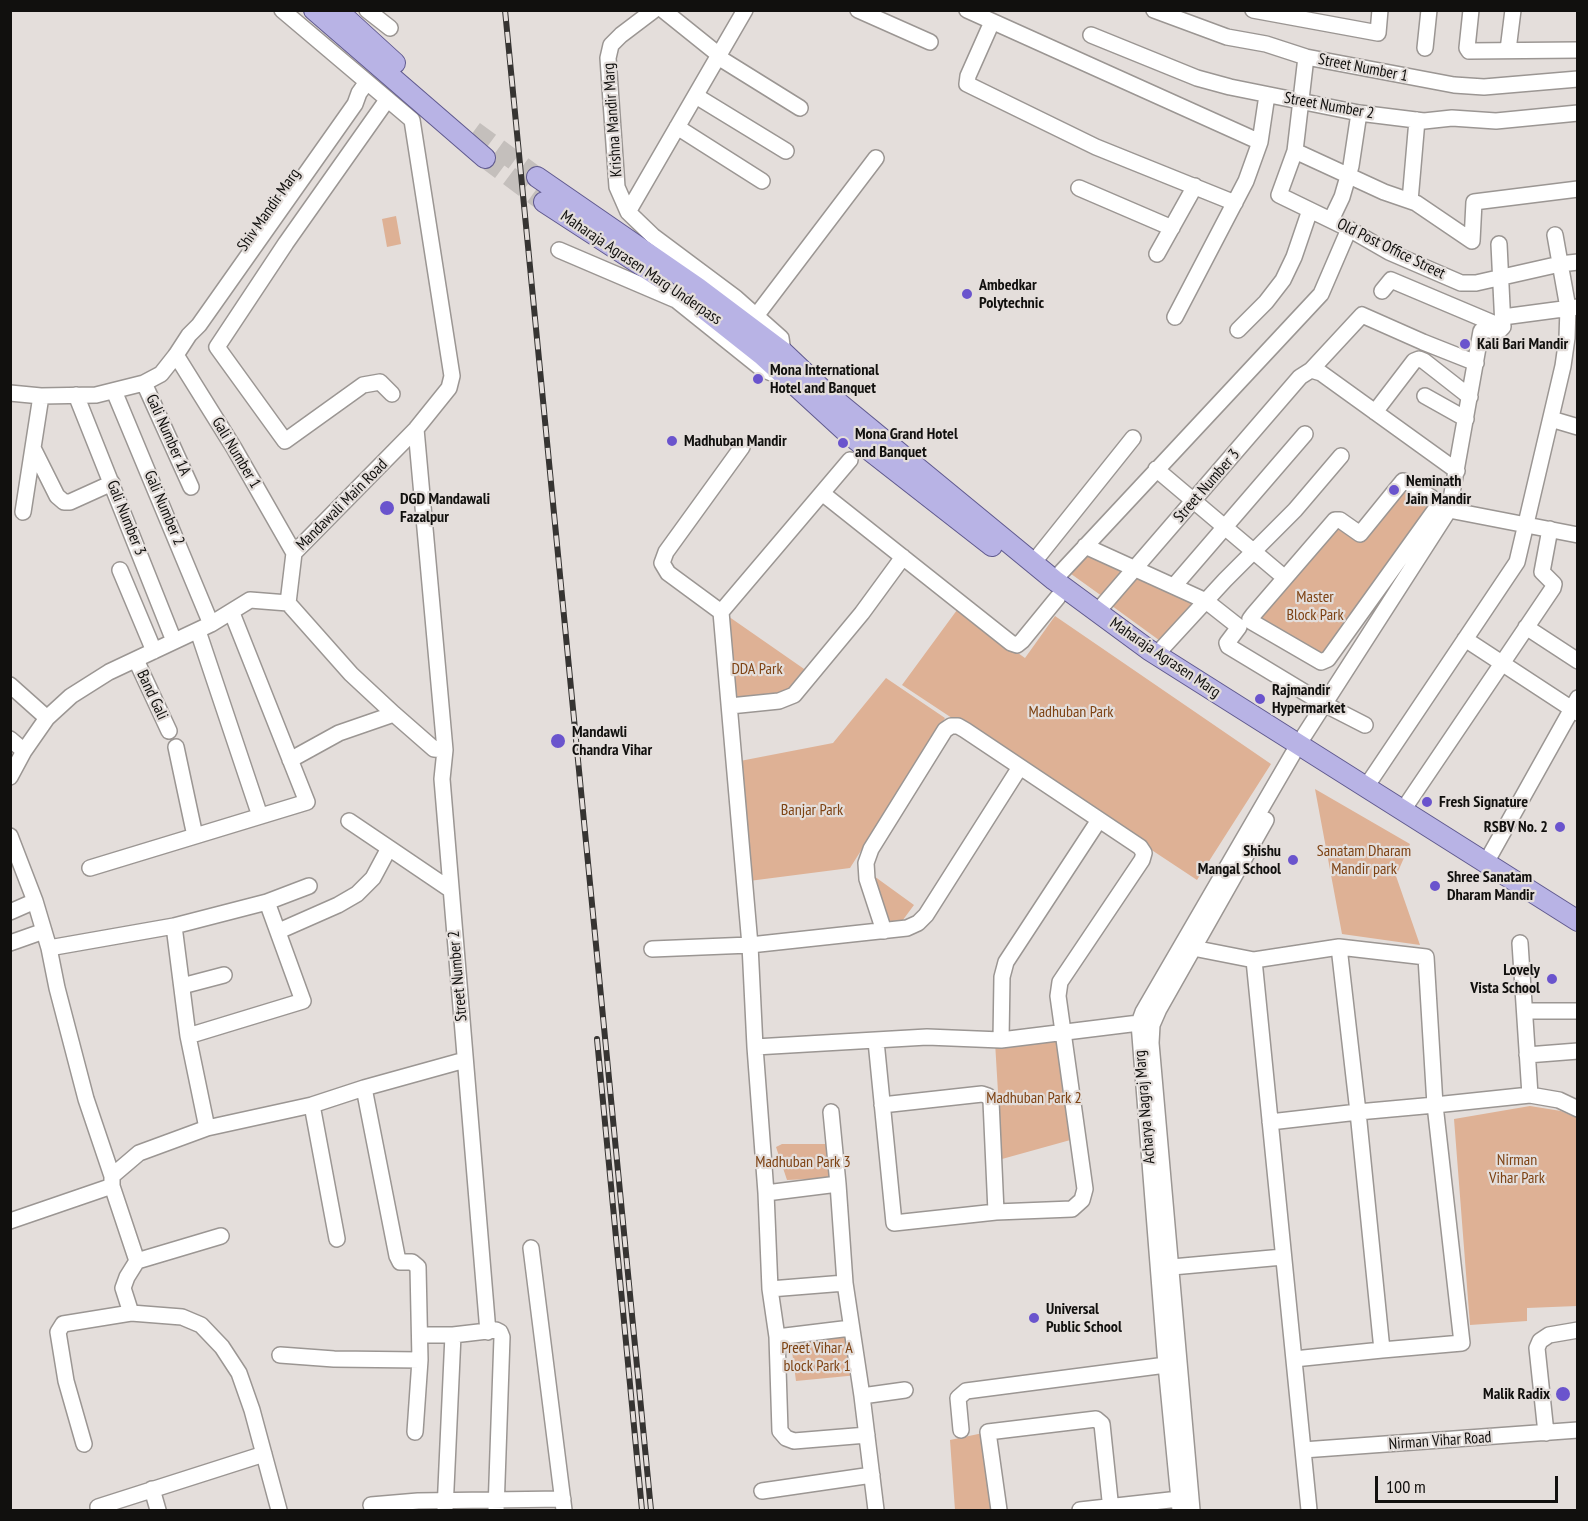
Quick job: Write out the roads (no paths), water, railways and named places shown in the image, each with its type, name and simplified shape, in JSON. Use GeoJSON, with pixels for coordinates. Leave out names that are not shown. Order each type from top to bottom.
{"type":"FeatureCollection","features":[{"type":"Feature","properties":{"kind":"main road"},"geometry":{"type":"LineString","coordinates":[[314,10],[485,158]]}},
{"type":"Feature","properties":{"kind":"main road"},"geometry":{"type":"LineString","coordinates":[[337,10],[474,131]]}},
{"type":"Feature","properties":{"kind":"main road","name":"Maharaja Agrasen Marg Underpass"},"geometry":{"type":"LineString","coordinates":[[537,177],[698,288],[783,352]]}},
{"type":"Feature","properties":{"kind":"main road","name":"Maharaja Agrasen Marg Underpass"},"geometry":{"type":"LineString","coordinates":[[544,202],[695,302],[762,355],[792,383]]}},
{"type":"Feature","properties":{"kind":"main road","name":"Maharaja Agrasen Marg"},"geometry":{"type":"LineString","coordinates":[[783,352],[846,432],[1056,589],[1299,753],[1366,787],[1403,810],[1574,926]]}},
{"type":"Feature","properties":{"kind":"main road","name":"Maharaja Agrasen Marg"},"geometry":{"type":"LineString","coordinates":[[792,383],[818,395],[1033,563],[1056,589]]}},
{"type":"Feature","properties":{"kind":"main road","name":"Maharaja Agrasen Marg"},"geometry":{"type":"LineString","coordinates":[[1105,622],[1140,660],[1474,858]]}},
{"type":"Feature","properties":{"kind":"street","name":"Mandawali Main Road"},"geometry":{"type":"LineString","coordinates":[[282,10],[363,88],[387,100],[412,120],[452,376],[445,395],[416,429],[294,553],[288,603]]}},
{"type":"Feature","properties":{"kind":"street"},"geometry":{"type":"LineString","coordinates":[[367,10],[390,28]]}},
{"type":"Feature","properties":{"kind":"street","name":"Krishna Mandir Marg"},"geometry":{"type":"LineString","coordinates":[[628,212],[617,187],[608,58],[611,45],[654,10]]}},
{"type":"Feature","properties":{"kind":"street"},"geometry":{"type":"LineString","coordinates":[[663,10],[719,56],[800,108]]}},
{"type":"Feature","properties":{"kind":"street"},"geometry":{"type":"LineString","coordinates":[[745,10],[628,212],[653,236],[736,298],[781,338],[783,352]]}},
{"type":"Feature","properties":{"kind":"street"},"geometry":{"type":"LineString","coordinates":[[858,10],[930,42]]}},
{"type":"Feature","properties":{"kind":"street"},"geometry":{"type":"LineString","coordinates":[[967,10],[1260,142]]}},
{"type":"Feature","properties":{"kind":"street","name":"Street Number 1"},"geometry":{"type":"LineString","coordinates":[[1154,10],[1227,37],[1266,44],[1306,57],[1454,85],[1484,87],[1578,80]]}},
{"type":"Feature","properties":{"kind":"street"},"geometry":{"type":"LineString","coordinates":[[1253,10],[1378,33],[1380,10]]}},
{"type":"Feature","properties":{"kind":"street"},"geometry":{"type":"LineString","coordinates":[[1425,48],[1429,10]]}},
{"type":"Feature","properties":{"kind":"street"},"geometry":{"type":"LineString","coordinates":[[1471,10],[1467,50],[1578,50]]}},
{"type":"Feature","properties":{"kind":"street"},"geometry":{"type":"LineString","coordinates":[[1508,50],[1513,10]]}},
{"type":"Feature","properties":{"kind":"street"},"geometry":{"type":"LineString","coordinates":[[992,22],[966,84],[1096,147],[1235,203]]}},
{"type":"Feature","properties":{"kind":"street","name":"Street Number 2"},"geometry":{"type":"LineString","coordinates":[[1091,35],[1197,78],[1359,113],[1417,120],[1452,118],[1496,121],[1578,113]]}},
{"type":"Feature","properties":{"kind":"street"},"geometry":{"type":"LineString","coordinates":[[1306,57],[1295,151],[1384,192],[1416,203],[1472,241],[1473,203],[1477,200],[1578,189]]}},
{"type":"Feature","properties":{"kind":"street","name":"Shiv Mandir Marg"},"geometry":{"type":"LineString","coordinates":[[10,393],[41,396],[96,395],[144,383],[161,374],[189,335],[192,320],[262,226],[349,99],[363,88]]}},
{"type":"Feature","properties":{"kind":"street"},"geometry":{"type":"LineString","coordinates":[[1175,317],[1246,181],[1260,142],[1268,95]]}},
{"type":"Feature","properties":{"kind":"street"},"geometry":{"type":"LineString","coordinates":[[696,96],[786,150]]}},
{"type":"Feature","properties":{"kind":"street"},"geometry":{"type":"LineString","coordinates":[[387,100],[286,243],[217,347],[285,441],[363,385],[380,382],[392,394]]}},
{"type":"Feature","properties":{"kind":"street"},"geometry":{"type":"LineString","coordinates":[[1331,220],[1348,176],[1359,113]]}},
{"type":"Feature","properties":{"kind":"street"},"geometry":{"type":"LineString","coordinates":[[1410,201],[1417,120]]}},
{"type":"Feature","properties":{"kind":"street"},"geometry":{"type":"LineString","coordinates":[[678,128],[762,182]]}},
{"type":"Feature","properties":{"kind":"street","name":"Old Post Office Street"},"geometry":{"type":"LineString","coordinates":[[1295,151],[1279,195],[1349,229],[1389,252],[1461,283],[1476,283],[1578,262]]}},
{"type":"Feature","properties":{"kind":"street"},"geometry":{"type":"LineString","coordinates":[[756,316],[876,158]]}},
{"type":"Feature","properties":{"kind":"street"},"geometry":{"type":"LineString","coordinates":[[1157,254],[1195,186]]}},
{"type":"Feature","properties":{"kind":"street"},"geometry":{"type":"LineString","coordinates":[[1078,188],[1172,228]]}},
{"type":"Feature","properties":{"kind":"street"},"geometry":{"type":"LineString","coordinates":[[1238,330],[1266,302],[1283,279],[1294,257],[1310,210]]}},
{"type":"Feature","properties":{"kind":"street"},"geometry":{"type":"LineString","coordinates":[[262,226],[286,243]]}},
{"type":"Feature","properties":{"kind":"street"},"geometry":{"type":"LineString","coordinates":[[822,493],[1011,644],[1017,645],[1022,641],[1085,546],[1321,294],[1349,229]]}},
{"type":"Feature","properties":{"kind":"street"},"geometry":{"type":"LineString","coordinates":[[1366,787],[1516,566],[1563,366],[1573,307],[1560,264],[1556,235]]}},
{"type":"Feature","properties":{"kind":"street"},"geometry":{"type":"LineString","coordinates":[[1299,753],[1324,704],[1444,507],[1456,471],[1481,331],[1485,329],[1498,332],[1503,322],[1499,244]]}},
{"type":"Feature","properties":{"kind":"street"},"geometry":{"type":"LineString","coordinates":[[559,250],[676,300],[762,369],[792,383]]}},
{"type":"Feature","properties":{"kind":"street"},"geometry":{"type":"LineString","coordinates":[[1382,291],[1391,280],[1503,322],[1573,307]]}},
{"type":"Feature","properties":{"kind":"street","name":"Street Number 3"},"geometry":{"type":"LineString","coordinates":[[1105,622],[1115,591],[1300,377],[1316,372],[1362,315],[1476,363]]}},
{"type":"Feature","properties":{"kind":"street","name":"Gali Number 1"},"geometry":{"type":"LineString","coordinates":[[176,355],[234,448],[294,553]]}},
{"type":"Feature","properties":{"kind":"street"},"geometry":{"type":"LineString","coordinates":[[1375,412],[1414,361],[1419,360],[1424,361],[1470,397]]}},
{"type":"Feature","properties":{"kind":"street"},"geometry":{"type":"LineString","coordinates":[[1316,372],[1456,471]]}},
{"type":"Feature","properties":{"kind":"street","name":"Gali Number 1A"},"geometry":{"type":"LineString","coordinates":[[144,383],[191,488]]}},
{"type":"Feature","properties":{"kind":"street","name":"Gali Number 2"},"geometry":{"type":"LineString","coordinates":[[114,392],[205,628],[260,816]]}},
{"type":"Feature","properties":{"kind":"street","name":"Gali Number 3"},"geometry":{"type":"LineString","coordinates":[[76,395],[174,641]]}},
{"type":"Feature","properties":{"kind":"street"},"geometry":{"type":"LineString","coordinates":[[23,512],[41,396]]}},
{"type":"Feature","properties":{"kind":"street"},"geometry":{"type":"LineString","coordinates":[[1425,396],[1466,419]]}},
{"type":"Feature","properties":{"kind":"street"},"geometry":{"type":"LineString","coordinates":[[1551,419],[1578,427]]}},
{"type":"Feature","properties":{"kind":"street","name":"Street Number 2"},"geometry":{"type":"LineString","coordinates":[[416,429],[445,750],[442,779],[488,1332]]}},
{"type":"Feature","properties":{"kind":"street"},"geometry":{"type":"LineString","coordinates":[[1174,586],[1305,434]]}},
{"type":"Feature","properties":{"kind":"street"},"geometry":{"type":"LineString","coordinates":[[1033,563],[1133,438]]}},
{"type":"Feature","properties":{"kind":"street"},"geometry":{"type":"LineString","coordinates":[[722,612],[668,573],[662,563],[666,552],[742,447]]}},
{"type":"Feature","properties":{"kind":"street"},"geometry":{"type":"LineString","coordinates":[[33,448],[57,496],[64,502],[70,502],[112,483]]}},
{"type":"Feature","properties":{"kind":"street"},"geometry":{"type":"LineString","coordinates":[[1156,655],[1295,510],[1341,456]]}},
{"type":"Feature","properties":{"kind":"street"},"geometry":{"type":"LineString","coordinates":[[849,460],[722,612],[750,945],[770,1289],[777,1337],[780,1431],[786,1438],[794,1441],[867,1435]]}},
{"type":"Feature","properties":{"kind":"street"},"geometry":{"type":"LineString","coordinates":[[1156,469],[1285,578]]}},
{"type":"Feature","properties":{"kind":"street"},"geometry":{"type":"LineString","coordinates":[[1444,507],[1324,661],[1321,662],[1250,619],[1335,520],[1340,520],[1358,534],[1362,533],[1403,481],[1444,507],[1578,535]]}},
{"type":"Feature","properties":{"kind":"street"},"geometry":{"type":"LineString","coordinates":[[1403,810],[1554,586],[1542,572],[1550,529]]}},
{"type":"Feature","properties":{"kind":"street"},"geometry":{"type":"LineString","coordinates":[[1085,546],[1206,601],[1239,627],[1227,643],[1228,646],[1324,704],[1365,725]]}},
{"type":"Feature","properties":{"kind":"street"},"geometry":{"type":"LineString","coordinates":[[730,706],[779,701],[794,695],[862,613],[903,557]]}},
{"type":"Feature","properties":{"kind":"street"},"geometry":{"type":"LineString","coordinates":[[120,570],[154,651]]}},
{"type":"Feature","properties":{"kind":"street"},"geometry":{"type":"LineString","coordinates":[[10,777],[24,751],[47,718],[71,696],[109,672],[205,628],[250,600],[288,603],[351,674],[434,749],[445,750]]}},
{"type":"Feature","properties":{"kind":"street"},"geometry":{"type":"LineString","coordinates":[[90,868],[307,802],[232,612]]}},
{"type":"Feature","properties":{"kind":"street"},"geometry":{"type":"LineString","coordinates":[[1526,627],[1578,661]]}},
{"type":"Feature","properties":{"kind":"street"},"geometry":{"type":"LineString","coordinates":[[1465,639],[1502,664],[1575,706],[1474,858]]}},
{"type":"Feature","properties":{"kind":"street","name":"Band Gali"},"geometry":{"type":"LineString","coordinates":[[136,660],[169,731]]}},
{"type":"Feature","properties":{"kind":"street"},"geometry":{"type":"LineString","coordinates":[[10,685],[47,718]]}},
{"type":"Feature","properties":{"kind":"street"},"geometry":{"type":"LineString","coordinates":[[290,760],[339,733],[394,714]]}},
{"type":"Feature","properties":{"kind":"street"},"geometry":{"type":"LineString","coordinates":[[876,1041],[894,1223],[996,1212],[1072,1209],[1082,1200],[1085,1189],[1058,996],[1060,982],[1142,860],[1144,853],[1140,847],[958,726],[951,726],[945,730],[871,849],[866,863],[867,879],[884,931]]}},
{"type":"Feature","properties":{"kind":"street"},"geometry":{"type":"LineString","coordinates":[[10,739],[24,751]]}},
{"type":"Feature","properties":{"kind":"street"},"geometry":{"type":"LineString","coordinates":[[176,747],[195,836]]}},
{"type":"Feature","properties":{"kind":"street","name":"Acharya Nagraj Marg"},"geometry":{"type":"LineString","coordinates":[[1146,1024],[1193,948],[1299,753]]}},
{"type":"Feature","properties":{"kind":"street","name":"Acharya Nagraj Marg"},"geometry":{"type":"LineString","coordinates":[[1185,1504],[1166,1365],[1164,1268],[1152,1043],[1143,1012],[1299,753]]}},
{"type":"Feature","properties":{"kind":"street"},"geometry":{"type":"LineString","coordinates":[[652,949],[750,945],[907,928],[918,923],[926,915],[1020,767]]}},
{"type":"Feature","properties":{"kind":"street"},"geometry":{"type":"LineString","coordinates":[[349,820],[451,890]]}},
{"type":"Feature","properties":{"kind":"street"},"geometry":{"type":"LineString","coordinates":[[1001,1040],[1002,977],[1006,962],[1099,820]]}},
{"type":"Feature","properties":{"kind":"street"},"geometry":{"type":"LineString","coordinates":[[10,836],[44,931],[86,1099],[137,1261]]}},
{"type":"Feature","properties":{"kind":"street"},"geometry":{"type":"LineString","coordinates":[[279,931],[357,894],[373,878],[389,848]]}},
{"type":"Feature","properties":{"kind":"street"},"geometry":{"type":"LineString","coordinates":[[49,948],[174,926],[267,902],[309,886]]}},
{"type":"Feature","properties":{"kind":"street"},"geometry":{"type":"LineString","coordinates":[[10,912],[35,902]]}},
{"type":"Feature","properties":{"kind":"street"},"geometry":{"type":"LineString","coordinates":[[188,1036],[303,1001],[267,902]]}},
{"type":"Feature","properties":{"kind":"street"},"geometry":{"type":"LineString","coordinates":[[174,926],[188,1036],[207,1128]]}},
{"type":"Feature","properties":{"kind":"street"},"geometry":{"type":"LineString","coordinates":[[10,943],[44,931]]}},
{"type":"Feature","properties":{"kind":"street"},"geometry":{"type":"LineString","coordinates":[[1520,943],[1530,1095]]}},
{"type":"Feature","properties":{"kind":"street"},"geometry":{"type":"LineString","coordinates":[[1193,948],[1254,960],[1339,947],[1426,957],[1435,1105],[1462,1342],[1294,1359]]}},
{"type":"Feature","properties":{"kind":"street"},"geometry":{"type":"LineString","coordinates":[[1339,947],[1382,1350]]}},
{"type":"Feature","properties":{"kind":"street"},"geometry":{"type":"LineString","coordinates":[[1254,960],[1309,1510]]}},
{"type":"Feature","properties":{"kind":"street"},"geometry":{"type":"LineString","coordinates":[[182,987],[224,975]]}},
{"type":"Feature","properties":{"kind":"street"},"geometry":{"type":"LineString","coordinates":[[1525,1011],[1578,1011]]}},
{"type":"Feature","properties":{"kind":"street"},"geometry":{"type":"LineString","coordinates":[[755,1047],[927,1037],[1001,1040],[1064,1031],[1146,1024]]}},
{"type":"Feature","properties":{"kind":"street"},"geometry":{"type":"LineString","coordinates":[[1527,1055],[1578,1051]]}},
{"type":"Feature","properties":{"kind":"street"},"geometry":{"type":"LineString","coordinates":[[10,1221],[112,1181],[139,1153],[207,1128],[312,1105],[465,1060]]}},
{"type":"Feature","properties":{"kind":"street"},"geometry":{"type":"LineString","coordinates":[[364,1088],[397,1256],[400,1262],[412,1262],[418,1267],[420,1360],[415,1432]]}},
{"type":"Feature","properties":{"kind":"street"},"geometry":{"type":"LineString","coordinates":[[882,1105],[982,1094],[988,1096],[991,1101],[996,1212]]}},
{"type":"Feature","properties":{"kind":"street"},"geometry":{"type":"LineString","coordinates":[[1270,1122],[1530,1095],[1559,1100],[1578,1109]]}},
{"type":"Feature","properties":{"kind":"street"},"geometry":{"type":"LineString","coordinates":[[312,1105],[337,1239]]}},
{"type":"Feature","properties":{"kind":"street"},"geometry":{"type":"LineString","coordinates":[[831,1112],[845,1283],[876,1510]]}},
{"type":"Feature","properties":{"kind":"street"},"geometry":{"type":"LineString","coordinates":[[766,1193],[838,1184]]}},
{"type":"Feature","properties":{"kind":"street"},"geometry":{"type":"LineString","coordinates":[[131,1313],[123,1288],[137,1261],[221,1236]]}},
{"type":"Feature","properties":{"kind":"street"},"geometry":{"type":"LineString","coordinates":[[371,1505],[563,1505],[531,1248]]}},
{"type":"Feature","properties":{"kind":"street"},"geometry":{"type":"LineString","coordinates":[[1164,1268],[1283,1257]]}},
{"type":"Feature","properties":{"kind":"street","name":"Acharya Nagraj Marg"},"geometry":{"type":"LineString","coordinates":[[1164,1268],[1185,1504]]}},
{"type":"Feature","properties":{"kind":"street"},"geometry":{"type":"LineString","coordinates":[[770,1289],[845,1283]]}},
{"type":"Feature","properties":{"kind":"street"},"geometry":{"type":"LineString","coordinates":[[84,1444],[66,1381],[58,1332],[63,1323],[131,1313],[182,1317],[201,1325],[222,1347],[239,1373],[252,1410],[279,1510]]}},
{"type":"Feature","properties":{"kind":"street"},"geometry":{"type":"LineString","coordinates":[[777,1337],[852,1328]]}},
{"type":"Feature","properties":{"kind":"street"},"geometry":{"type":"LineString","coordinates":[[420,1335],[453,1335],[496,1330],[502,1336],[496,1506]]}},
{"type":"Feature","properties":{"kind":"street"},"geometry":{"type":"LineString","coordinates":[[1546,1432],[1537,1348],[1540,1341],[1549,1335],[1578,1330]]}},
{"type":"Feature","properties":{"kind":"street"},"geometry":{"type":"LineString","coordinates":[[445,1506],[453,1335]]}},
{"type":"Feature","properties":{"kind":"street"},"geometry":{"type":"LineString","coordinates":[[280,1355],[334,1359],[420,1360]]}},
{"type":"Feature","properties":{"kind":"street"},"geometry":{"type":"LineString","coordinates":[[961,1430],[958,1398],[966,1390],[1166,1365]]}},
{"type":"Feature","properties":{"kind":"street"},"geometry":{"type":"LineString","coordinates":[[862,1396],[905,1390]]}},
{"type":"Feature","properties":{"kind":"street"},"geometry":{"type":"LineString","coordinates":[[999,1510],[989,1431],[1096,1419],[1101,1424],[1111,1509]]}},
{"type":"Feature","properties":{"kind":"street","name":"Nirman Vihar Road"},"geometry":{"type":"LineString","coordinates":[[1303,1450],[1578,1430]]}},
{"type":"Feature","properties":{"kind":"street"},"geometry":{"type":"LineString","coordinates":[[98,1507],[264,1454]]}},
{"type":"Feature","properties":{"kind":"street"},"geometry":{"type":"LineString","coordinates":[[762,1491],[872,1475]]}},
{"type":"Feature","properties":{"kind":"street"},"geometry":{"type":"LineString","coordinates":[[152,1489],[158,1510]]}},
{"type":"Feature","properties":{"kind":"street"},"geometry":{"type":"LineString","coordinates":[[1080,1510],[1185,1504]]}},
{"type":"Feature","properties":{"kind":"tunnel"},"geometry":{"type":"LineString","coordinates":[[474,131],[537,177]]}},
{"type":"Feature","properties":{"kind":"tunnel"},"geometry":{"type":"LineString","coordinates":[[485,158],[544,202]]}},
{"type":"Feature","properties":{"kind":"railway"},"geometry":{"type":"LineString","coordinates":[[505,10],[651,1510]]}},
{"type":"Feature","properties":{"kind":"railway"},"geometry":{"type":"LineString","coordinates":[[597,1039],[642,1510]]}},
{"type":"Feature","properties":{"kind":"place","name":"Ambedkar Polytechnic"},"geometry":{"type":"Point","coordinates":[967,294]}},
{"type":"Feature","properties":{"kind":"place","name":"Kali Bari Mandir"},"geometry":{"type":"Point","coordinates":[1465,344]}},
{"type":"Feature","properties":{"kind":"place","name":"Mona International Hotel and Banquet"},"geometry":{"type":"Point","coordinates":[758,379]}},
{"type":"Feature","properties":{"kind":"place","name":"Madhuban Mandir"},"geometry":{"type":"Point","coordinates":[672,441]}},
{"type":"Feature","properties":{"kind":"place","name":"Mona Grand Hotel and Banquet"},"geometry":{"type":"Point","coordinates":[843,443]}},
{"type":"Feature","properties":{"kind":"place","name":"Neminath Jain Mandir"},"geometry":{"type":"Point","coordinates":[1394,490]}},
{"type":"Feature","properties":{"kind":"place","name":"DGD Mandawali Fazalpur"},"geometry":{"type":"Point","coordinates":[387,508]}},
{"type":"Feature","properties":{"kind":"place","name":"Rajmandir Hypermarket"},"geometry":{"type":"Point","coordinates":[1260,699]}},
{"type":"Feature","properties":{"kind":"place","name":"Mandawli Chandra Vihar"},"geometry":{"type":"Point","coordinates":[558,741]}},
{"type":"Feature","properties":{"kind":"place","name":"Fresh Signature"},"geometry":{"type":"Point","coordinates":[1427,802]}},
{"type":"Feature","properties":{"kind":"place","name":"RSBV No. 2"},"geometry":{"type":"Point","coordinates":[1560,827]}},
{"type":"Feature","properties":{"kind":"place","name":"Shishu Mangal School"},"geometry":{"type":"Point","coordinates":[1293,860]}},
{"type":"Feature","properties":{"kind":"place","name":"Shree Sanatam Dharam Mandir"},"geometry":{"type":"Point","coordinates":[1435,886]}},
{"type":"Feature","properties":{"kind":"place","name":"Lovely Vista School"},"geometry":{"type":"Point","coordinates":[1552,979]}},
{"type":"Feature","properties":{"kind":"place","name":"Universal Public School"},"geometry":{"type":"Point","coordinates":[1034,1318]}},
{"type":"Feature","properties":{"kind":"place","name":"Malik Radix"},"geometry":{"type":"Point","coordinates":[1563,1394]}},
{"type":"Feature","properties":{"kind":"park label","name":"Master Block Park"},"geometry":{"type":"Point","coordinates":[1315,606]}},
{"type":"Feature","properties":{"kind":"park label","name":"DDA Park"},"geometry":{"type":"Point","coordinates":[757,669]}},
{"type":"Feature","properties":{"kind":"park label","name":"Madhuban Park"},"geometry":{"type":"Point","coordinates":[1071,712]}},
{"type":"Feature","properties":{"kind":"park label","name":"Banjar Park"},"geometry":{"type":"Point","coordinates":[812,810]}},
{"type":"Feature","properties":{"kind":"park label","name":"Sanatam Dharam Mandir park"},"geometry":{"type":"Point","coordinates":[1364,860]}},
{"type":"Feature","properties":{"kind":"park label","name":"Madhuban Park 2"},"geometry":{"type":"Point","coordinates":[1034,1098]}},
{"type":"Feature","properties":{"kind":"park label","name":"Madhuban Park 3"},"geometry":{"type":"Point","coordinates":[803,1162]}},
{"type":"Feature","properties":{"kind":"park label","name":"Nirman Vihar Park"},"geometry":{"type":"Point","coordinates":[1517,1169]}},
{"type":"Feature","properties":{"kind":"park label","name":"Preet Vihar A block Park 1"},"geometry":{"type":"Point","coordinates":[817,1357]}}]}
